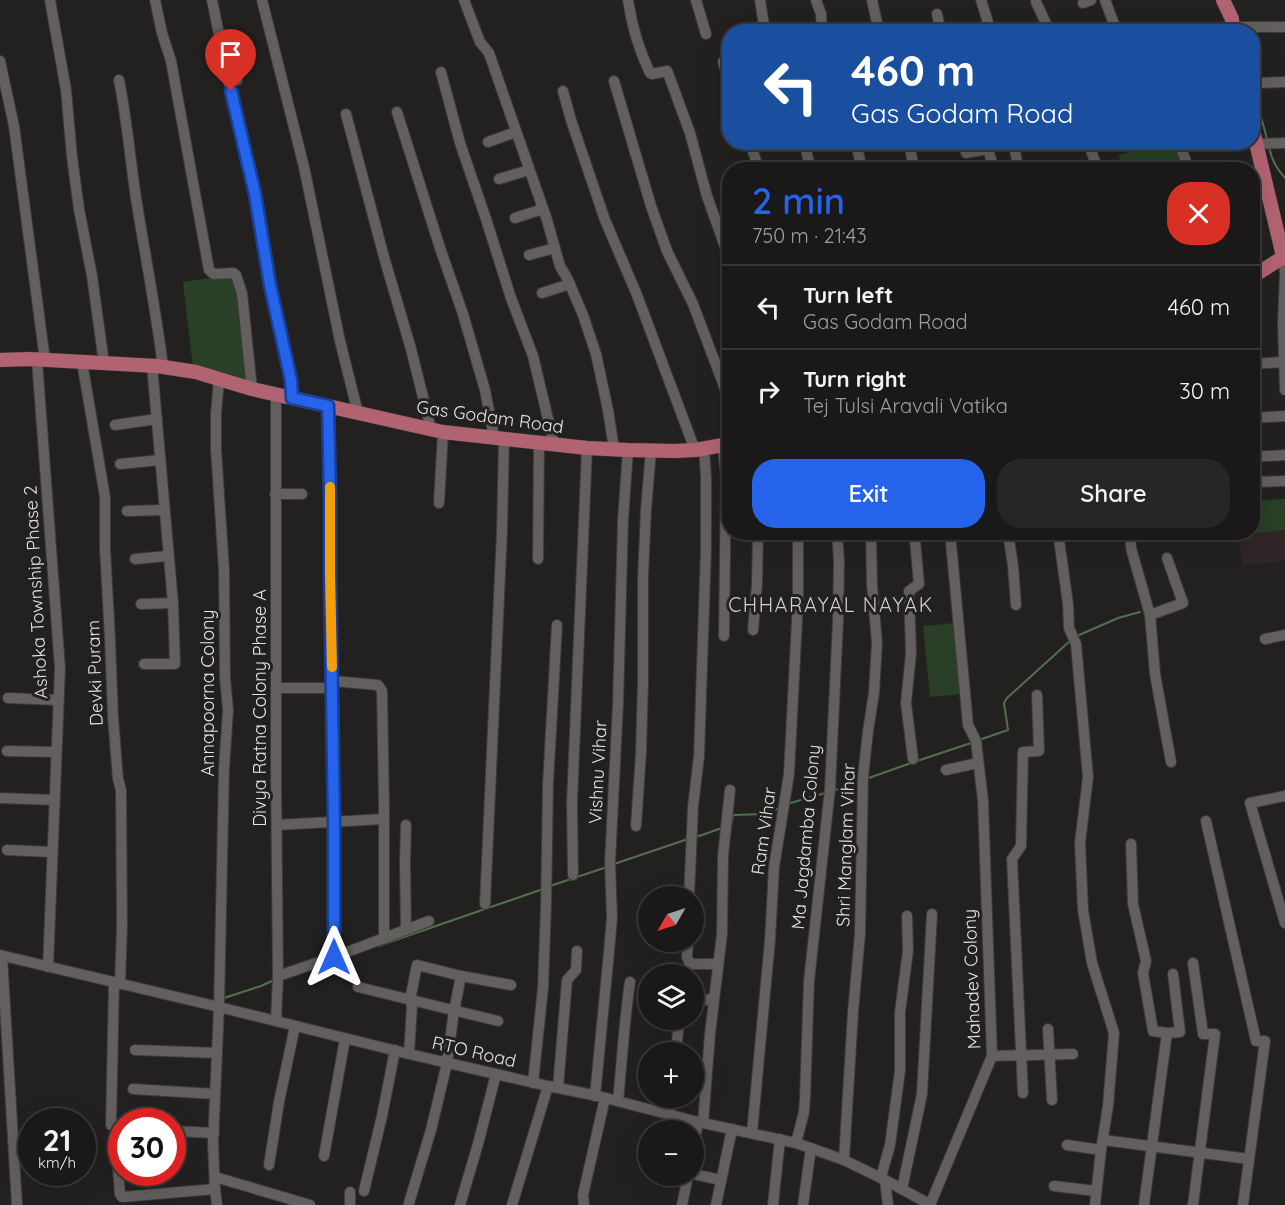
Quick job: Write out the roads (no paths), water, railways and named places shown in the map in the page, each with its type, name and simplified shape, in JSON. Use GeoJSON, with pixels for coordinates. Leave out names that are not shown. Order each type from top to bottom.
{"type":"FeatureCollection","features":[{"type":"Feature","properties":{"kind":"main road"},"geometry":{"type":"LineString","coordinates":[[1223,0],[1232,24]]}},
{"type":"Feature","properties":{"kind":"main road"},"geometry":{"type":"LineString","coordinates":[[1260,137],[1264,143],[1284,256],[1260,272]]}},
{"type":"Feature","properties":{"kind":"main road","name":"Gas Godam Road"},"geometry":{"type":"LineString","coordinates":[[0,360],[158,366],[196,372],[252,389],[437,431],[587,448],[675,451],[722,446]]}},
{"type":"Feature","properties":{"kind":"street"},"geometry":{"type":"LineString","coordinates":[[50,0],[66,90],[79,209],[92,276],[104,363]]}},
{"type":"Feature","properties":{"kind":"street"},"geometry":{"type":"LineString","coordinates":[[155,0],[171,61],[209,270],[214,274],[233,273],[236,275],[242,293],[252,389]]}},
{"type":"Feature","properties":{"kind":"street"},"geometry":{"type":"LineString","coordinates":[[212,0],[221,44],[231,44],[237,80],[229,83],[255,194],[270,285],[291,380],[292,398]]}},
{"type":"Feature","properties":{"kind":"street"},"geometry":{"type":"LineString","coordinates":[[262,0],[304,167],[340,341],[358,413]]}},
{"type":"Feature","properties":{"kind":"street","name":"Vishnu Vihar"},"geometry":{"type":"LineString","coordinates":[[464,0],[480,42],[489,53],[530,170],[560,266],[583,315],[596,354],[608,410],[621,449],[623,520],[618,704],[610,862],[612,918],[600,1097],[583,1195],[584,1205]]}},
{"type":"Feature","properties":{"kind":"street"},"geometry":{"type":"LineString","coordinates":[[628,0],[639,49],[650,73],[667,71],[668,73],[690,133],[707,196],[722,238]]}},
{"type":"Feature","properties":{"kind":"street"},"geometry":{"type":"LineString","coordinates":[[696,0],[706,34]]}},
{"type":"Feature","properties":{"kind":"street"},"geometry":{"type":"LineString","coordinates":[[760,0],[764,24]]}},
{"type":"Feature","properties":{"kind":"street"},"geometry":{"type":"LineString","coordinates":[[816,0],[822,24]]}},
{"type":"Feature","properties":{"kind":"street"},"geometry":{"type":"LineString","coordinates":[[872,0],[877,24]]}},
{"type":"Feature","properties":{"kind":"street"},"geometry":{"type":"LineString","coordinates":[[981,0],[988,24]]}},
{"type":"Feature","properties":{"kind":"street"},"geometry":{"type":"LineString","coordinates":[[1105,0],[1114,24]]}},
{"type":"Feature","properties":{"kind":"street"},"geometry":{"type":"LineString","coordinates":[[1036,2],[1046,24]]}},
{"type":"Feature","properties":{"kind":"street"},"geometry":{"type":"LineString","coordinates":[[937,14],[939,24]]}},
{"type":"Feature","properties":{"kind":"street"},"geometry":{"type":"LineString","coordinates":[[1260,28],[1285,27]]}},
{"type":"Feature","properties":{"kind":"street","name":"Ashoka Township Phase 2"},"geometry":{"type":"LineString","coordinates":[[0,61],[14,126],[41,360],[60,668],[48,967]]}},
{"type":"Feature","properties":{"kind":"street"},"geometry":{"type":"LineString","coordinates":[[441,72],[460,143],[511,298],[533,356],[554,444]]}},
{"type":"Feature","properties":{"kind":"street"},"geometry":{"type":"LineString","coordinates":[[119,80],[141,232],[156,313],[157,419],[173,603],[175,664],[144,664]]}},
{"type":"Feature","properties":{"kind":"street"},"geometry":{"type":"LineString","coordinates":[[614,81],[657,224],[667,251],[693,304],[722,381]]}},
{"type":"Feature","properties":{"kind":"street"},"geometry":{"type":"LineString","coordinates":[[1260,83],[1285,82]]}},
{"type":"Feature","properties":{"kind":"street"},"geometry":{"type":"LineString","coordinates":[[563,91],[605,220],[700,449],[706,488],[702,678],[689,886]]}},
{"type":"Feature","properties":{"kind":"street"},"geometry":{"type":"LineString","coordinates":[[397,112],[463,314],[499,437],[502,542],[485,904]]}},
{"type":"Feature","properties":{"kind":"street"},"geometry":{"type":"LineString","coordinates":[[346,114],[384,257],[437,431],[440,503]]}},
{"type":"Feature","properties":{"kind":"street"},"geometry":{"type":"LineString","coordinates":[[488,142],[516,132]]}},
{"type":"Feature","properties":{"kind":"street"},"geometry":{"type":"LineString","coordinates":[[1264,143],[1285,143]]}},
{"type":"Feature","properties":{"kind":"street"},"geometry":{"type":"LineString","coordinates":[[965,150],[966,153],[982,150]]}},
{"type":"Feature","properties":{"kind":"street"},"geometry":{"type":"LineString","coordinates":[[499,179],[530,170]]}},
{"type":"Feature","properties":{"kind":"street"},"geometry":{"type":"LineString","coordinates":[[515,218],[543,209]]}},
{"type":"Feature","properties":{"kind":"street"},"geometry":{"type":"LineString","coordinates":[[529,255],[555,248]]}},
{"type":"Feature","properties":{"kind":"street"},"geometry":{"type":"LineString","coordinates":[[1284,256],[1285,390]]}},
{"type":"Feature","properties":{"kind":"street"},"geometry":{"type":"LineString","coordinates":[[542,293],[570,284]]}},
{"type":"Feature","properties":{"kind":"street","name":"Devki Puram"},"geometry":{"type":"LineString","coordinates":[[82,362],[105,497],[112,717],[121,790],[122,926],[117,983],[113,1127],[120,1194],[122,1197],[215,1189]]}},
{"type":"Feature","properties":{"kind":"street"},"geometry":{"type":"LineString","coordinates":[[1260,364],[1284,362]]}},
{"type":"Feature","properties":{"kind":"street","name":"Annapoorna Colony"},"geometry":{"type":"LineString","coordinates":[[217,1205],[214,1177],[214,1133],[224,769],[228,710],[225,677],[224,570],[216,449],[219,379]]}},
{"type":"Feature","properties":{"kind":"street","name":"Divya Ratna Colony Phase A"},"geometry":{"type":"LineString","coordinates":[[276,394],[278,976],[276,1021]]}},
{"type":"Feature","properties":{"kind":"street"},"geometry":{"type":"LineString","coordinates":[[328,406],[334,957]]}},
{"type":"Feature","properties":{"kind":"street"},"geometry":{"type":"LineString","coordinates":[[1260,418],[1285,416]]}},
{"type":"Feature","properties":{"kind":"street"},"geometry":{"type":"LineString","coordinates":[[115,425],[157,419]]}},
{"type":"Feature","properties":{"kind":"street"},"geometry":{"type":"LineString","coordinates":[[538,559],[539,442]]}},
{"type":"Feature","properties":{"kind":"street"},"geometry":{"type":"LineString","coordinates":[[573,875],[572,802],[587,448]]}},
{"type":"Feature","properties":{"kind":"street"},"geometry":{"type":"LineString","coordinates":[[636,826],[641,753],[643,576],[651,450]]}},
{"type":"Feature","properties":{"kind":"street"},"geometry":{"type":"LineString","coordinates":[[1260,457],[1285,455]]}},
{"type":"Feature","properties":{"kind":"street"},"geometry":{"type":"LineString","coordinates":[[120,464],[160,460]]}},
{"type":"Feature","properties":{"kind":"street"},"geometry":{"type":"LineString","coordinates":[[1260,482],[1285,481]]}},
{"type":"Feature","properties":{"kind":"street"},"geometry":{"type":"LineString","coordinates":[[275,494],[302,495]]}},
{"type":"Feature","properties":{"kind":"street"},"geometry":{"type":"LineString","coordinates":[[127,511],[164,510]]}},
{"type":"Feature","properties":{"kind":"street"},"geometry":{"type":"LineString","coordinates":[[724,636],[725,540]]}},
{"type":"Feature","properties":{"kind":"street"},"geometry":{"type":"LineString","coordinates":[[753,630],[758,540]]}},
{"type":"Feature","properties":{"kind":"street","name":"Ram Vihar"},"geometry":{"type":"LineString","coordinates":[[752,1133],[770,940],[774,867],[789,774],[798,601],[798,540]]}},
{"type":"Feature","properties":{"kind":"street","name":"Ma Jagdamba Colony"},"geometry":{"type":"LineString","coordinates":[[796,1143],[804,1112],[809,981],[830,789],[838,621],[838,540]]}},
{"type":"Feature","properties":{"kind":"street","name":"Shri Manglam Vihar"},"geometry":{"type":"LineString","coordinates":[[844,1160],[860,934],[863,777],[874,693],[877,643],[871,540]]}},
{"type":"Feature","properties":{"kind":"street"},"geometry":{"type":"LineString","coordinates":[[913,759],[906,703],[911,653],[909,591],[920,584],[915,540]]}},
{"type":"Feature","properties":{"kind":"street","name":"Mahadev Colony"},"geometry":{"type":"LineString","coordinates":[[931,1205],[992,1056],[983,801],[976,741],[968,725],[951,540]]}},
{"type":"Feature","properties":{"kind":"street"},"geometry":{"type":"LineString","coordinates":[[1009,540],[1016,605]]}},
{"type":"Feature","properties":{"kind":"street"},"geometry":{"type":"LineString","coordinates":[[1059,540],[1069,628],[1076,644],[1088,777],[1080,843],[1083,909],[1092,963],[1114,1033],[1108,1106],[1095,1205]]}},
{"type":"Feature","properties":{"kind":"street"},"geometry":{"type":"LineString","coordinates":[[1130,540],[1150,615],[1155,674],[1171,762]]}},
{"type":"Feature","properties":{"kind":"street"},"geometry":{"type":"LineString","coordinates":[[135,559],[168,556]]}},
{"type":"Feature","properties":{"kind":"street"},"geometry":{"type":"LineString","coordinates":[[1150,615],[1184,603],[1167,558]]}},
{"type":"Feature","properties":{"kind":"street"},"geometry":{"type":"LineString","coordinates":[[141,604],[173,603]]}},
{"type":"Feature","properties":{"kind":"street"},"geometry":{"type":"LineString","coordinates":[[533,1083],[543,988],[548,784],[557,625]]}},
{"type":"Feature","properties":{"kind":"street"},"geometry":{"type":"LineString","coordinates":[[1265,639],[1285,635]]}},
{"type":"Feature","properties":{"kind":"street"},"geometry":{"type":"LineString","coordinates":[[276,688],[371,684],[381,687],[384,939]]}},
{"type":"Feature","properties":{"kind":"street"},"geometry":{"type":"LineString","coordinates":[[1023,1093],[1012,859],[1021,846],[1023,752],[1039,751],[1037,695]]}},
{"type":"Feature","properties":{"kind":"street"},"geometry":{"type":"LineString","coordinates":[[8,698],[58,700]]}},
{"type":"Feature","properties":{"kind":"street"},"geometry":{"type":"LineString","coordinates":[[7,751],[56,752]]}},
{"type":"Feature","properties":{"kind":"street"},"geometry":{"type":"LineString","coordinates":[[946,770],[978,763]]}},
{"type":"Feature","properties":{"kind":"street"},"geometry":{"type":"LineString","coordinates":[[701,1120],[722,934],[723,856],[730,790]]}},
{"type":"Feature","properties":{"kind":"street"},"geometry":{"type":"LineString","coordinates":[[1285,796],[1250,803],[1285,922]]}},
{"type":"Feature","properties":{"kind":"street"},"geometry":{"type":"LineString","coordinates":[[0,798],[54,800]]}},
{"type":"Feature","properties":{"kind":"street"},"geometry":{"type":"LineString","coordinates":[[277,825],[384,819]]}},
{"type":"Feature","properties":{"kind":"street"},"geometry":{"type":"LineString","coordinates":[[1206,820],[1256,1041],[1265,1041],[1243,1205]]}},
{"type":"Feature","properties":{"kind":"street"},"geometry":{"type":"LineString","coordinates":[[406,825],[406,930]]}},
{"type":"Feature","properties":{"kind":"street"},"geometry":{"type":"LineString","coordinates":[[1131,844],[1133,904],[1146,961],[1143,973],[1153,1031],[1180,1032],[1173,974]]}},
{"type":"Feature","properties":{"kind":"street"},"geometry":{"type":"LineString","coordinates":[[7,850],[52,852]]}},
{"type":"Feature","properties":{"kind":"street"},"geometry":{"type":"LineString","coordinates":[[902,1189],[922,1094],[932,914]]}},
{"type":"Feature","properties":{"kind":"street"},"geometry":{"type":"LineString","coordinates":[[888,1205],[883,1178],[900,1071],[900,1012],[908,951],[907,916]]}},
{"type":"Feature","properties":{"kind":"street"},"geometry":{"type":"LineString","coordinates":[[278,976],[429,921]]}},
{"type":"Feature","properties":{"kind":"street"},"geometry":{"type":"LineString","coordinates":[[512,1205],[553,1087],[567,980],[576,970],[577,951]]}},
{"type":"Feature","properties":{"kind":"street"},"geometry":{"type":"LineString","coordinates":[[687,952],[690,964],[718,964]]}},
{"type":"Feature","properties":{"kind":"street"},"geometry":{"type":"LineString","coordinates":[[1,956],[18,1205]]}},
{"type":"Feature","properties":{"kind":"street","name":"RTO Road"},"geometry":{"type":"LineString","coordinates":[[1,956],[692,1120]]}},
{"type":"Feature","properties":{"kind":"street"},"geometry":{"type":"LineString","coordinates":[[1193,963],[1203,1034],[1215,1034],[1193,1205]]}},
{"type":"Feature","properties":{"kind":"street"},"geometry":{"type":"LineString","coordinates":[[409,1054],[412,1006],[410,1000],[417,965],[511,985]]}},
{"type":"Feature","properties":{"kind":"street"},"geometry":{"type":"LineString","coordinates":[[409,1203],[431,1130],[447,1063],[461,976]]}},
{"type":"Feature","properties":{"kind":"street"},"geometry":{"type":"LineString","coordinates":[[618,1101],[624,1020],[630,982]]}},
{"type":"Feature","properties":{"kind":"street"},"geometry":{"type":"LineString","coordinates":[[358,987],[498,1021]]}},
{"type":"Feature","properties":{"kind":"street"},"geometry":{"type":"LineString","coordinates":[[704,1000],[714,998]]}},
{"type":"Feature","properties":{"kind":"street"},"geometry":{"type":"LineString","coordinates":[[269,1165],[295,1026]]}},
{"type":"Feature","properties":{"kind":"street"},"geometry":{"type":"LineString","coordinates":[[1047,1029],[1052,1100]]}},
{"type":"Feature","properties":{"kind":"street"},"geometry":{"type":"LineString","coordinates":[[1144,1205],[1167,1033]]}},
{"type":"Feature","properties":{"kind":"street"},"geometry":{"type":"LineString","coordinates":[[324,1156],[345,1039]]}},
{"type":"Feature","properties":{"kind":"street"},"geometry":{"type":"LineString","coordinates":[[135,1050],[217,1053]]}},
{"type":"Feature","properties":{"kind":"street"},"geometry":{"type":"LineString","coordinates":[[364,1191],[395,1050]]}},
{"type":"Feature","properties":{"kind":"street"},"geometry":{"type":"LineString","coordinates":[[992,1056],[1073,1054]]}},
{"type":"Feature","properties":{"kind":"street"},"geometry":{"type":"LineString","coordinates":[[460,1205],[496,1074]]}},
{"type":"Feature","properties":{"kind":"street"},"geometry":{"type":"LineString","coordinates":[[134,1089],[215,1094]]}},
{"type":"Feature","properties":{"kind":"street"},"geometry":{"type":"LineString","coordinates":[[670,1108],[670,1115]]}},
{"type":"Feature","properties":{"kind":"street","name":"RTO Road"},"geometry":{"type":"LineString","coordinates":[[704,1123],[811,1148],[883,1178],[931,1205]]}},
{"type":"Feature","properties":{"kind":"street"},"geometry":{"type":"LineString","coordinates":[[0,1124],[12,1124]]}},
{"type":"Feature","properties":{"kind":"street"},"geometry":{"type":"LineString","coordinates":[[716,1205],[732,1129]]}},
{"type":"Feature","properties":{"kind":"street"},"geometry":{"type":"LineString","coordinates":[[186,1132],[214,1133]]}},
{"type":"Feature","properties":{"kind":"street"},"geometry":{"type":"LineString","coordinates":[[773,1205],[780,1139]]}},
{"type":"Feature","properties":{"kind":"street"},"geometry":{"type":"LineString","coordinates":[[1067,1145],[1152,1147],[1249,1159]]}},
{"type":"Feature","properties":{"kind":"street"},"geometry":{"type":"LineString","coordinates":[[803,1205],[811,1148]]}},
{"type":"Feature","properties":{"kind":"street"},"geometry":{"type":"LineString","coordinates":[[704,1176],[721,1180]]}},
{"type":"Feature","properties":{"kind":"street"},"geometry":{"type":"LineString","coordinates":[[214,1177],[310,1205]]}},
{"type":"Feature","properties":{"kind":"street"},"geometry":{"type":"LineString","coordinates":[[682,1205],[686,1186]]}},
{"type":"Feature","properties":{"kind":"street"},"geometry":{"type":"LineString","coordinates":[[1054,1186],[1096,1191]]}},
{"type":"Feature","properties":{"kind":"street"},"geometry":{"type":"LineString","coordinates":[[350,1192],[350,1205]]}},
{"type":"Feature","properties":{"kind":"waterway"},"geometry":{"type":"LineString","coordinates":[[1260,113],[1267,139]]}},
{"type":"Feature","properties":{"kind":"waterway"},"geometry":{"type":"LineString","coordinates":[[1269,147],[1275,164],[1285,178]]}},
{"type":"Feature","properties":{"kind":"waterway"},"geometry":{"type":"LineString","coordinates":[[1077,636],[1118,618],[1140,612]]}},
{"type":"Feature","properties":{"kind":"waterway"},"geometry":{"type":"LineString","coordinates":[[979,740],[1008,730],[1004,703],[1007,698],[1071,640]]}},
{"type":"Feature","properties":{"kind":"waterway"},"geometry":{"type":"LineString","coordinates":[[917,761],[974,742]]}},
{"type":"Feature","properties":{"kind":"waterway"},"geometry":{"type":"LineString","coordinates":[[866,779],[911,763]]}},
{"type":"Feature","properties":{"kind":"waterway"},"geometry":{"type":"LineString","coordinates":[[833,791],[859,781]]}},
{"type":"Feature","properties":{"kind":"waterway"},"geometry":{"type":"LineString","coordinates":[[787,804],[825,793]]}},
{"type":"Feature","properties":{"kind":"waterway"},"geometry":{"type":"LineString","coordinates":[[732,822],[733,815],[764,814],[779,808]]}},
{"type":"Feature","properties":{"kind":"waterway"},"geometry":{"type":"LineString","coordinates":[[696,837],[722,828]]}},
{"type":"Feature","properties":{"kind":"waterway"},"geometry":{"type":"LineString","coordinates":[[614,864],[688,839]]}},
{"type":"Feature","properties":{"kind":"waterway"},"geometry":{"type":"LineString","coordinates":[[550,886],[607,867]]}},
{"type":"Feature","properties":{"kind":"waterway"},"geometry":{"type":"LineString","coordinates":[[378,946],[543,889]]}},
{"type":"Feature","properties":{"kind":"waterway"},"geometry":{"type":"LineString","coordinates":[[224,998],[274,980]]}},
{"type":"Feature","properties":{"kind":"district","name":"CHHARAYAL NAYAK"},"geometry":{"type":"Point","coordinates":[831,605]}}]}
